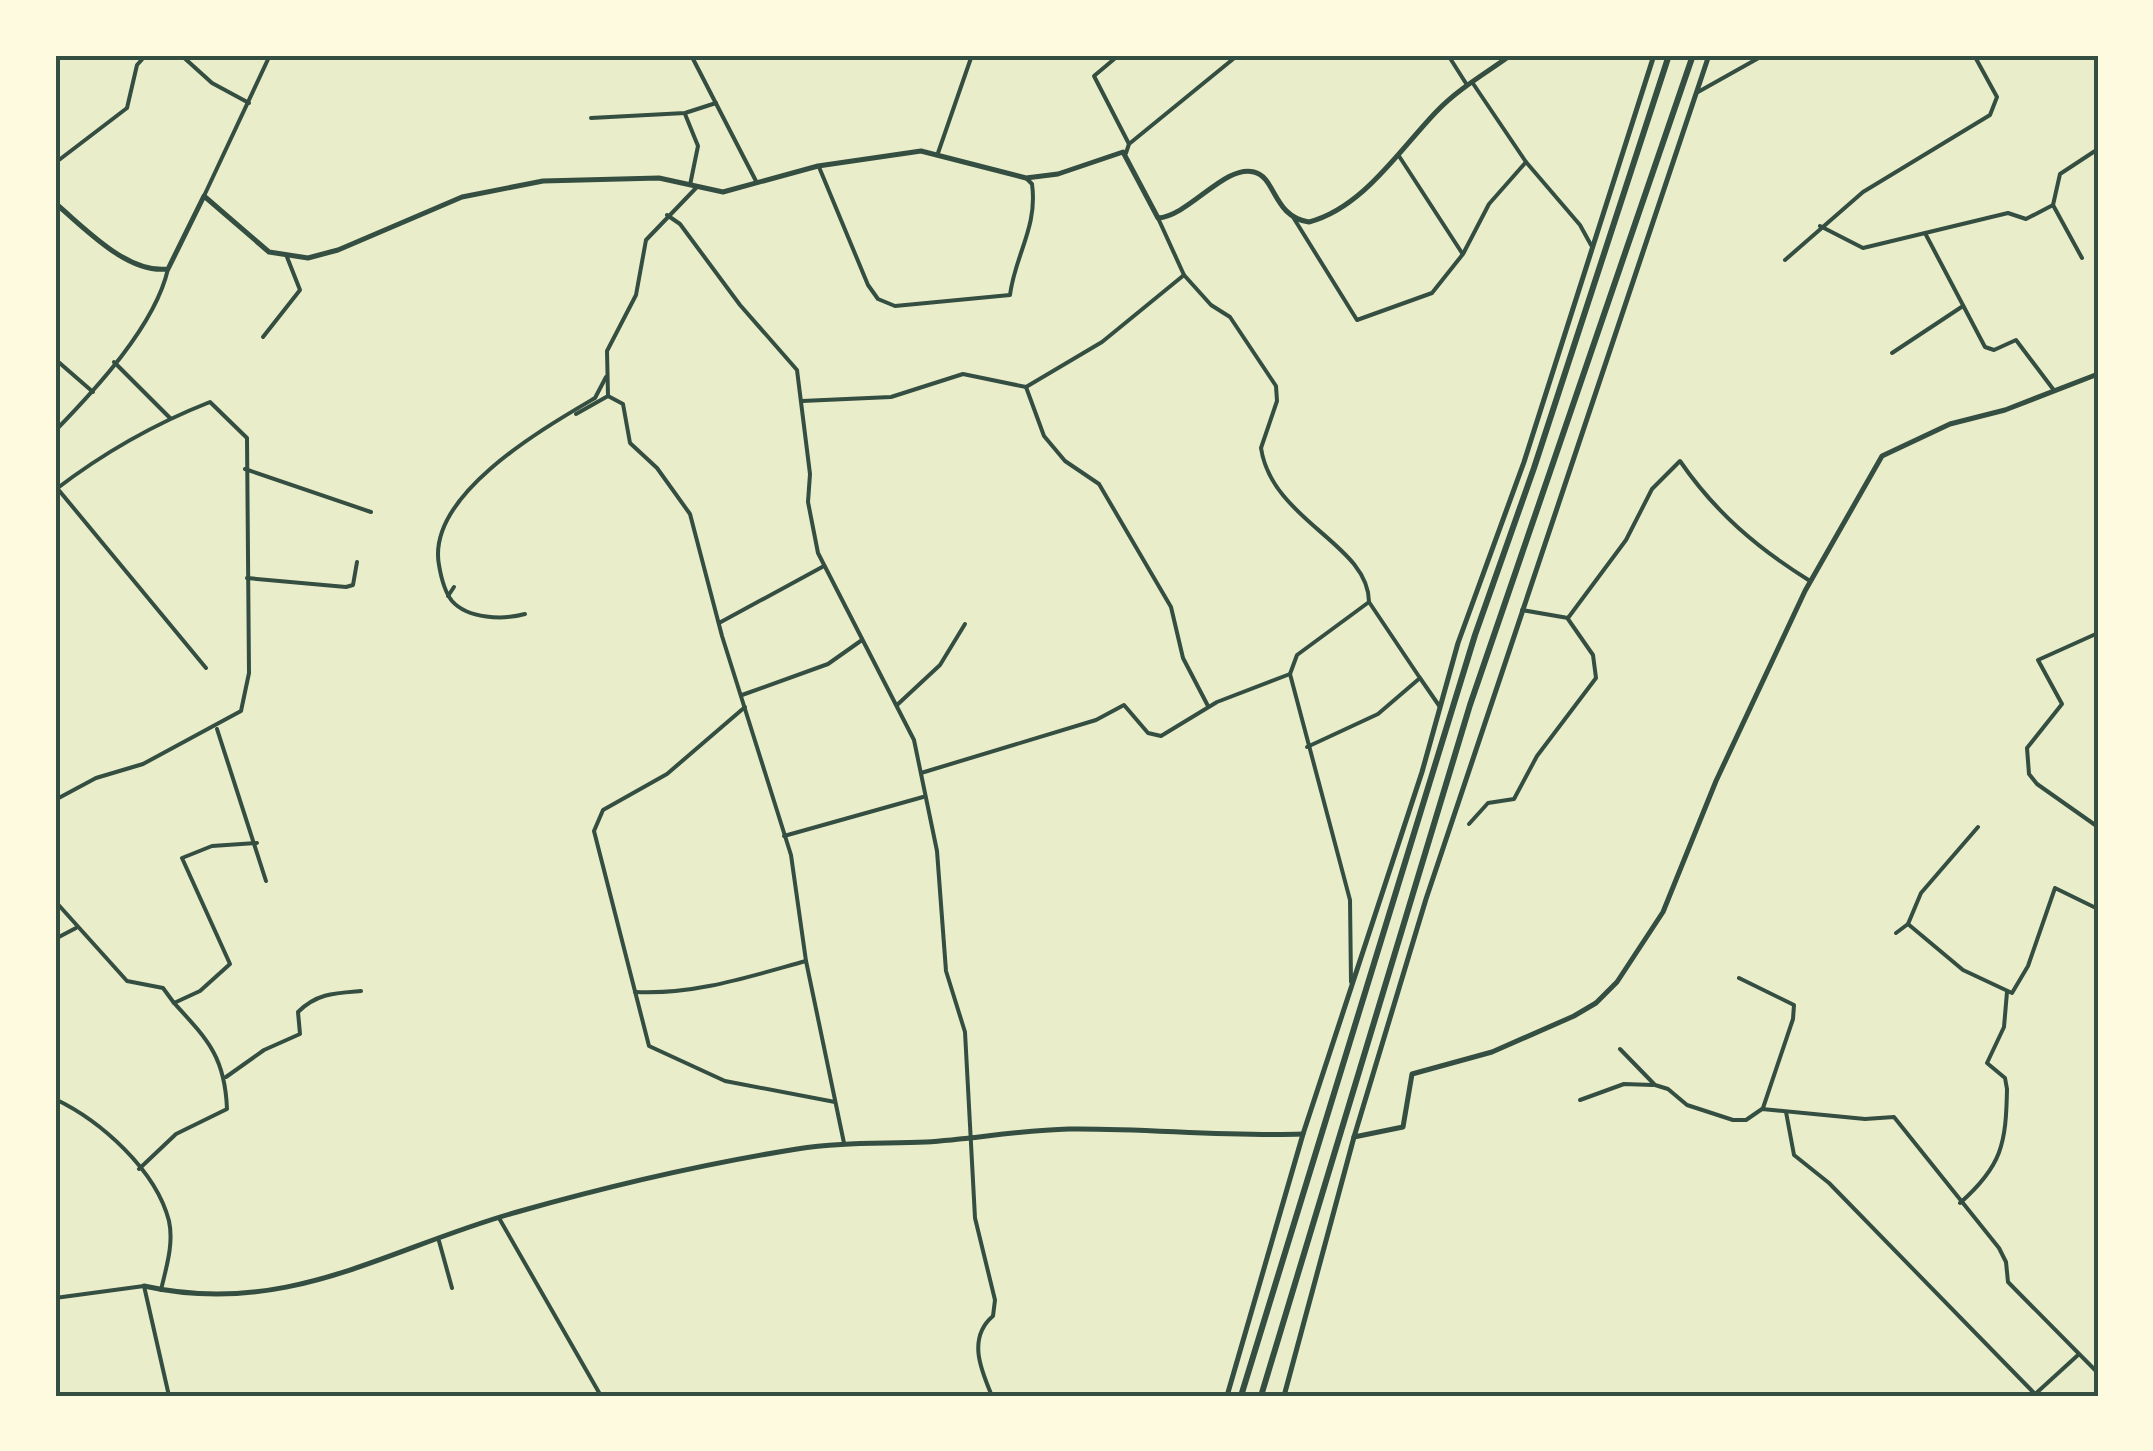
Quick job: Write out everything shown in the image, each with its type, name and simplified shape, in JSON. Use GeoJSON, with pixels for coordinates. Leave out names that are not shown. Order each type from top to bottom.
{"type":"FeatureCollection","features":[{"type":"Feature","properties":{"kind":"highway"},"geometry":{"type":"LineString","coordinates":[[1241,1396],[1475,635],[1669,55]]}},
{"type":"Feature","properties":{"kind":"highway"},"geometry":{"type":"LineString","coordinates":[[1261,1396],[1470,706],[1693,55]]}},
{"type":"Feature","properties":{"kind":"main road"},"geometry":{"type":"LineString","coordinates":[[55,203],[128,261],[155,271],[168,270],[204,196],[269,252],[286,258],[308,258],[338,250],[462,197],[543,180],[659,178],[723,192],[818,166],[938,152],[960,163],[1026,178],[1058,174],[1116,152],[1126,153],[1158,218],[1171,217],[1224,180],[1252,171],[1260,174],[1293,218],[1320,219],[1399,156],[1437,111],[1511,55]]}},
{"type":"Feature","properties":{"kind":"main road"},"geometry":{"type":"LineString","coordinates":[[1284,1396],[1354,1138],[1522,610],[1710,55]]}},
{"type":"Feature","properties":{"kind":"main road"},"geometry":{"type":"LineString","coordinates":[[1227,1396],[1302,1134],[1524,462],[1653,56]]}},
{"type":"Feature","properties":{"kind":"main road"},"geometry":{"type":"LineString","coordinates":[[1354,1138],[1402,1127],[1410,1080],[1419,1070],[1492,1052],[1574,1016],[1596,1003],[1617,982],[1663,912],[1716,782],[1810,581],[1882,456],[1950,424],[2098,374]]}},
{"type":"Feature","properties":{"kind":"main road"},"geometry":{"type":"LineString","coordinates":[[144,1286],[217,1295],[272,1291],[361,1270],[499,1218],[736,1159],[845,1146],[970,1140],[1066,1129],[1175,1130],[1228,1137],[1302,1134]]}},
{"type":"Feature","properties":{"kind":"street"},"geometry":{"type":"LineString","coordinates":[[55,163],[126,108],[137,65],[146,55]]}},
{"type":"Feature","properties":{"kind":"street"},"geometry":{"type":"LineString","coordinates":[[181,55],[212,83],[249,103]]}},
{"type":"Feature","properties":{"kind":"street"},"geometry":{"type":"LineString","coordinates":[[204,196],[270,55]]}},
{"type":"Feature","properties":{"kind":"street"},"geometry":{"type":"LineString","coordinates":[[691,55],[757,183]]}},
{"type":"Feature","properties":{"kind":"street"},"geometry":{"type":"LineString","coordinates":[[938,152],[972,55]]}},
{"type":"Feature","properties":{"kind":"street"},"geometry":{"type":"LineString","coordinates":[[1118,55],[1094,76],[1130,144]]}},
{"type":"Feature","properties":{"kind":"street"},"geometry":{"type":"LineString","coordinates":[[1126,153],[1130,144],[1238,55]]}},
{"type":"Feature","properties":{"kind":"street"},"geometry":{"type":"LineString","coordinates":[[1448,55],[1526,162],[1580,225],[1591,245]]}},
{"type":"Feature","properties":{"kind":"street"},"geometry":{"type":"LineString","coordinates":[[1698,92],[1764,55]]}},
{"type":"Feature","properties":{"kind":"street"},"geometry":{"type":"LineString","coordinates":[[1785,260],[1862,192],[1990,115],[1997,97],[1974,55]]}},
{"type":"Feature","properties":{"kind":"street"},"geometry":{"type":"LineString","coordinates":[[591,118],[685,113],[716,103]]}},
{"type":"Feature","properties":{"kind":"street"},"geometry":{"type":"LineString","coordinates":[[608,396],[606,351],[636,295],[646,240],[693,187],[698,146],[685,113]]}},
{"type":"Feature","properties":{"kind":"street"},"geometry":{"type":"LineString","coordinates":[[2082,258],[2053,205],[2060,174],[2098,149]]}},
{"type":"Feature","properties":{"kind":"street"},"geometry":{"type":"LineString","coordinates":[[1399,156],[1462,254]]}},
{"type":"Feature","properties":{"kind":"street"},"geometry":{"type":"LineString","coordinates":[[1293,218],[1357,320],[1432,293],[1462,254],[1489,204],[1526,162]]}},
{"type":"Feature","properties":{"kind":"street"},"geometry":{"type":"LineString","coordinates":[[818,166],[868,286],[878,300],[896,306],[1010,295],[1012,271],[1030,237],[1033,218],[1032,184],[1026,178]]}},
{"type":"Feature","properties":{"kind":"street"},"geometry":{"type":"LineString","coordinates":[[1820,226],[1863,248],[2008,213],[2026,219],[2053,205]]}},
{"type":"Feature","properties":{"kind":"street"},"geometry":{"type":"LineString","coordinates":[[667,215],[680,224],[740,306],[797,370],[810,474],[808,502],[824,566],[914,740],[936,851],[946,971],[966,1032],[975,1218],[995,1300],[993,1316],[985,1323],[977,1344],[992,1396]]}},
{"type":"Feature","properties":{"kind":"street"},"geometry":{"type":"LineString","coordinates":[[1158,218],[1184,276],[1230,317],[1269,372],[1277,401],[1264,430],[1263,463],[1298,516],[1330,539],[1359,570],[1368,602],[1440,707]]}},
{"type":"Feature","properties":{"kind":"street"},"geometry":{"type":"LineString","coordinates":[[1925,233],[1984,347],[1994,350],[2016,340],[2054,391]]}},
{"type":"Feature","properties":{"kind":"street"},"geometry":{"type":"LineString","coordinates":[[263,337],[300,290],[286,258]]}},
{"type":"Feature","properties":{"kind":"street"},"geometry":{"type":"LineString","coordinates":[[55,431],[93,392],[153,309],[168,270]]}},
{"type":"Feature","properties":{"kind":"street"},"geometry":{"type":"LineString","coordinates":[[802,400],[891,397],[962,374],[1026,386],[1102,342],[1184,276]]}},
{"type":"Feature","properties":{"kind":"street"},"geometry":{"type":"LineString","coordinates":[[1892,353],[1963,306]]}},
{"type":"Feature","properties":{"kind":"street"},"geometry":{"type":"LineString","coordinates":[[55,358],[93,392]]}},
{"type":"Feature","properties":{"kind":"street"},"geometry":{"type":"LineString","coordinates":[[114,362],[170,418]]}},
{"type":"Feature","properties":{"kind":"street"},"geometry":{"type":"LineString","coordinates":[[525,614],[470,614],[448,596],[437,557],[448,514],[460,495],[486,472],[599,394],[606,377]]}},
{"type":"Feature","properties":{"kind":"street"},"geometry":{"type":"LineString","coordinates":[[1026,386],[1044,436],[1065,460],[1099,484],[1171,607],[1183,658],[1208,706]]}},
{"type":"Feature","properties":{"kind":"street"},"geometry":{"type":"LineString","coordinates":[[572,415],[608,396]]}},
{"type":"Feature","properties":{"kind":"street"},"geometry":{"type":"LineString","coordinates":[[608,396],[623,404],[630,444],[657,468],[690,514],[798,882],[806,961],[845,1146]]}},
{"type":"Feature","properties":{"kind":"street"},"geometry":{"type":"LineString","coordinates":[[55,800],[96,778],[143,764],[241,710],[247,691],[247,438],[219,406],[210,402],[170,418],[101,456],[56,489],[206,668]]}},
{"type":"Feature","properties":{"kind":"street"},"geometry":{"type":"LineString","coordinates":[[1568,618],[1626,540],[1652,489],[1680,461],[1722,516],[1810,581]]}},
{"type":"Feature","properties":{"kind":"street"},"geometry":{"type":"LineString","coordinates":[[246,468],[370,512]]}},
{"type":"Feature","properties":{"kind":"street"},"geometry":{"type":"LineString","coordinates":[[246,578],[346,587],[353,584],[358,562]]}},
{"type":"Feature","properties":{"kind":"street"},"geometry":{"type":"LineString","coordinates":[[719,623],[824,566]]}},
{"type":"Feature","properties":{"kind":"street"},"geometry":{"type":"LineString","coordinates":[[448,596],[454,588]]}},
{"type":"Feature","properties":{"kind":"street"},"geometry":{"type":"LineString","coordinates":[[1351,983],[1350,900],[1290,674],[1296,654],[1368,602]]}},
{"type":"Feature","properties":{"kind":"street"},"geometry":{"type":"LineString","coordinates":[[1469,824],[1488,802],[1514,799],[1537,756],[1596,678],[1592,655],[1568,618],[1522,610]]}},
{"type":"Feature","properties":{"kind":"street"},"geometry":{"type":"LineString","coordinates":[[897,705],[940,665],[965,624]]}},
{"type":"Feature","properties":{"kind":"street"},"geometry":{"type":"LineString","coordinates":[[2098,633],[2038,660],[2062,704],[2027,748],[2029,774],[2098,827]]}},
{"type":"Feature","properties":{"kind":"street"},"geometry":{"type":"LineString","coordinates":[[742,695],[828,664],[862,640]]}},
{"type":"Feature","properties":{"kind":"street"},"geometry":{"type":"LineString","coordinates":[[921,773],[1096,720],[1124,705],[1153,736],[1208,706],[1290,674]]}},
{"type":"Feature","properties":{"kind":"street"},"geometry":{"type":"LineString","coordinates":[[1307,746],[1378,714],[1420,678]]}},
{"type":"Feature","properties":{"kind":"street"},"geometry":{"type":"LineString","coordinates":[[745,707],[667,774],[603,810],[594,831],[648,1046],[725,1081],[835,1102]]}},
{"type":"Feature","properties":{"kind":"street"},"geometry":{"type":"LineString","coordinates":[[216,727],[257,843],[266,881]]}},
{"type":"Feature","properties":{"kind":"street"},"geometry":{"type":"LineString","coordinates":[[784,836],[924,797]]}},
{"type":"Feature","properties":{"kind":"street"},"geometry":{"type":"LineString","coordinates":[[1896,933],[1908,924],[1921,893],[1978,827]]}},
{"type":"Feature","properties":{"kind":"street"},"geometry":{"type":"LineString","coordinates":[[174,1003],[200,992],[230,964],[182,858],[212,846],[257,843]]}},
{"type":"Feature","properties":{"kind":"street"},"geometry":{"type":"LineString","coordinates":[[1908,924],[1963,970],[2007,991],[2018,988],[2055,888],[2098,909]]}},
{"type":"Feature","properties":{"kind":"street"},"geometry":{"type":"LineString","coordinates":[[55,901],[127,981],[163,988],[201,1028],[226,1077],[225,1113],[176,1134],[140,1169]]}},
{"type":"Feature","properties":{"kind":"street"},"geometry":{"type":"LineString","coordinates":[[55,939],[76,928]]}},
{"type":"Feature","properties":{"kind":"street"},"geometry":{"type":"LineString","coordinates":[[634,992],[672,994],[718,986],[806,961]]}},
{"type":"Feature","properties":{"kind":"street"},"geometry":{"type":"LineString","coordinates":[[1739,978],[1794,1005],[1794,1019],[1762,1110]]}},
{"type":"Feature","properties":{"kind":"street"},"geometry":{"type":"LineString","coordinates":[[226,1077],[264,1050],[300,1034],[298,1012],[308,1002],[322,994],[361,991]]}},
{"type":"Feature","properties":{"kind":"street"},"geometry":{"type":"LineString","coordinates":[[1960,1203],[1993,1171],[1999,1158],[2007,1089],[2004,1078],[1986,1063],[2004,1027],[2007,991]]}},
{"type":"Feature","properties":{"kind":"street"},"geometry":{"type":"LineString","coordinates":[[1620,1050],[1655,1085]]}},
{"type":"Feature","properties":{"kind":"street"},"geometry":{"type":"LineString","coordinates":[[1580,1100],[1624,1084],[1655,1085],[1668,1089],[1687,1106],[1733,1120],[1746,1120],[1762,1110],[1894,1117],[1903,1122],[1960,1203],[1999,1248],[2006,1262],[2008,1282],[2098,1373]]}},
{"type":"Feature","properties":{"kind":"street"},"geometry":{"type":"LineString","coordinates":[[55,1099],[108,1134],[140,1169],[169,1222],[171,1238],[161,1290]]}},
{"type":"Feature","properties":{"kind":"street"},"geometry":{"type":"LineString","coordinates":[[1786,1112],[1794,1155],[1829,1183],[2034,1395],[2078,1356]]}},
{"type":"Feature","properties":{"kind":"street"},"geometry":{"type":"LineString","coordinates":[[499,1218],[602,1396]]}},
{"type":"Feature","properties":{"kind":"street"},"geometry":{"type":"LineString","coordinates":[[439,1241],[452,1288]]}},
{"type":"Feature","properties":{"kind":"street"},"geometry":{"type":"LineString","coordinates":[[55,1298],[144,1286],[169,1396]]}}]}
